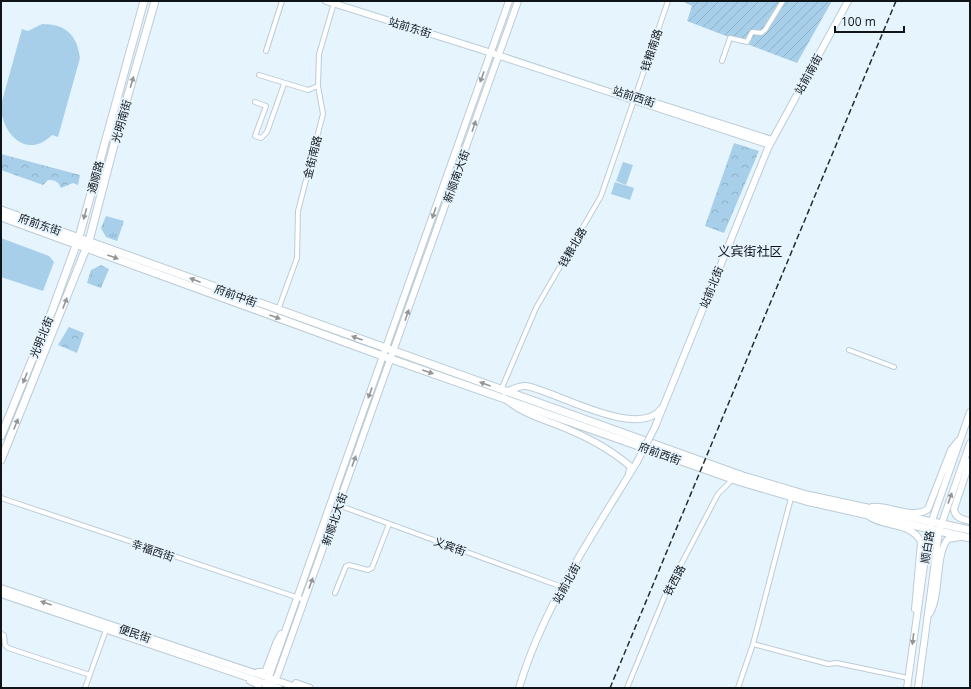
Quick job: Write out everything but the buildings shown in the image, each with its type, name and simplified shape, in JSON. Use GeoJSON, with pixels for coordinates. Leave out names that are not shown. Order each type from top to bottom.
{"type":"FeatureCollection","features":[{"type":"Feature","properties":{"kind":"main road","name":"通顺路"},"geometry":{"type":"LineString","coordinates":[[78,241],[144,1]]}},
{"type":"Feature","properties":{"kind":"main road","name":"光明南街"},"geometry":{"type":"LineString","coordinates":[[88,244],[116,137],[155,1]]}},
{"type":"Feature","properties":{"kind":"main road","name":"站前东街"},"geometry":{"type":"LineString","coordinates":[[326,1],[337,2],[495,53]]}},
{"type":"Feature","properties":{"kind":"main road","name":"新顺南大街"},"geometry":{"type":"LineString","coordinates":[[394,352],[495,53],[509,1]]}},
{"type":"Feature","properties":{"kind":"main road","name":"新顺南大街"},"geometry":{"type":"LineString","coordinates":[[386,348],[495,53],[518,1]]}},
{"type":"Feature","properties":{"kind":"main road","name":"站前南街"},"geometry":{"type":"LineString","coordinates":[[770,144],[848,1]]}},
{"type":"Feature","properties":{"kind":"main road","name":"站前西街"},"geometry":{"type":"LineString","coordinates":[[495,53],[770,144]]}},
{"type":"Feature","properties":{"kind":"main road","name":"站前北街"},"geometry":{"type":"LineString","coordinates":[[519,688],[526,662],[562,586],[637,462],[655,427],[770,144]]}},
{"type":"Feature","properties":{"kind":"main road","name":"府前东街"},"geometry":{"type":"LineString","coordinates":[[1,210],[78,241]]}},
{"type":"Feature","properties":{"kind":"main road","name":"府前东街"},"geometry":{"type":"LineString","coordinates":[[1,217],[78,241]]}},
{"type":"Feature","properties":{"kind":"main road","name":"府前中街"},"geometry":{"type":"LineString","coordinates":[[78,241],[394,352]]}},
{"type":"Feature","properties":{"kind":"main road","name":"光明北街"},"geometry":{"type":"LineString","coordinates":[[1,436],[78,241]]}},
{"type":"Feature","properties":{"kind":"main road","name":"府前中街"},"geometry":{"type":"LineString","coordinates":[[88,244],[391,359]]}},
{"type":"Feature","properties":{"kind":"main road"},"geometry":{"type":"LineString","coordinates":[[1,460],[88,244]]}},
{"type":"Feature","properties":{"kind":"main road","name":"新顺北大街"},"geometry":{"type":"LineString","coordinates":[[270,684],[286,628],[386,348]]}},
{"type":"Feature","properties":{"kind":"main road","name":"新顺北大街"},"geometry":{"type":"LineString","coordinates":[[270,684],[293,632],[305,600],[394,352]]}},
{"type":"Feature","properties":{"kind":"main road","name":"府前西街"},"geometry":{"type":"LineString","coordinates":[[394,352],[733,479],[791,498],[936,522],[970,530]]}},
{"type":"Feature","properties":{"kind":"main road","name":"府前西街"},"geometry":{"type":"LineString","coordinates":[[391,359],[503,393],[757,481],[934,530],[970,538]]}},
{"type":"Feature","properties":{"kind":"main road"},"geometry":{"type":"LineString","coordinates":[[629,474],[631,467],[614,452],[571,431],[516,408],[503,393],[525,386],[625,419],[652,415],[661,410],[664,404]]}},
{"type":"Feature","properties":{"kind":"main road","name":"顺白路"},"geometry":{"type":"LineString","coordinates":[[907,688],[917,614],[934,530],[961,437],[970,412]]}},
{"type":"Feature","properties":{"kind":"main road"},"geometry":{"type":"LineString","coordinates":[[867,511],[886,507],[915,513],[928,509],[951,450],[961,437]]}},
{"type":"Feature","properties":{"kind":"main road","name":"顺白路"},"geometry":{"type":"LineString","coordinates":[[918,688],[927,618],[934,530],[936,522],[970,443]]}},
{"type":"Feature","properties":{"kind":"main road"},"geometry":{"type":"LineString","coordinates":[[970,461],[954,509],[958,518],[970,521]]}},
{"type":"Feature","properties":{"kind":"main road"},"geometry":{"type":"LineString","coordinates":[[867,511],[876,521],[911,529],[921,542],[914,600],[917,614]]}},
{"type":"Feature","properties":{"kind":"main road"},"geometry":{"type":"LineString","coordinates":[[927,618],[935,601],[944,544],[952,538],[970,538]]}},
{"type":"Feature","properties":{"kind":"main road","name":"便民街"},"geometry":{"type":"LineString","coordinates":[[1,588],[270,684]]}},
{"type":"Feature","properties":{"kind":"main road","name":"便民街"},"geometry":{"type":"LineString","coordinates":[[1,594],[106,630],[209,661]]}},
{"type":"Feature","properties":{"kind":"main road"},"geometry":{"type":"LineString","coordinates":[[209,661],[225,661],[264,672],[277,641],[286,628]]}},
{"type":"Feature","properties":{"kind":"main road"},"geometry":{"type":"LineString","coordinates":[[293,632],[291,644],[280,677],[310,688]]}},
{"type":"Feature","properties":{"kind":"main road"},"geometry":{"type":"LineString","coordinates":[[209,661],[223,672],[255,683],[260,688]]}},
{"type":"Feature","properties":{"kind":"main road"},"geometry":{"type":"LineString","coordinates":[[270,684],[279,688]]}},
{"type":"Feature","properties":{"kind":"main road"},"geometry":{"type":"LineString","coordinates":[[270,684],[299,688]]}},
{"type":"Feature","properties":{"kind":"street"},"geometry":{"type":"LineString","coordinates":[[266,51],[282,1]]}},
{"type":"Feature","properties":{"kind":"street","name":"钱粮南路"},"geometry":{"type":"LineString","coordinates":[[634,98],[668,1]]}},
{"type":"Feature","properties":{"kind":"street"},"geometry":{"type":"LineString","coordinates":[[722,61],[730,38],[747,42],[752,32],[761,33],[765,30],[783,1]]}},
{"type":"Feature","properties":{"kind":"street","name":"金街南路"},"geometry":{"type":"LineString","coordinates":[[278,310],[297,258],[298,211],[323,114],[318,86],[319,54],[337,2]]}},
{"type":"Feature","properties":{"kind":"street"},"geometry":{"type":"LineString","coordinates":[[259,75],[284,84],[308,90],[318,86]]}},
{"type":"Feature","properties":{"kind":"street"},"geometry":{"type":"LineString","coordinates":[[255,102],[266,106],[255,136],[261,138],[267,132],[284,84]]}},
{"type":"Feature","properties":{"kind":"street","name":"钱粮北路"},"geometry":{"type":"LineString","coordinates":[[503,393],[536,308],[601,196],[634,98]]}},
{"type":"Feature","properties":{"kind":"street"},"geometry":{"type":"LineString","coordinates":[[849,350],[894,367]]}},
{"type":"Feature","properties":{"kind":"street","name":"铁西路"},"geometry":{"type":"LineString","coordinates":[[627,688],[666,593],[718,494],[726,484],[733,479]]}},
{"type":"Feature","properties":{"kind":"street","name":"幸福西街"},"geometry":{"type":"LineString","coordinates":[[1,498],[305,600]]}},
{"type":"Feature","properties":{"kind":"street"},"geometry":{"type":"LineString","coordinates":[[738,688],[753,644],[791,498]]}},
{"type":"Feature","properties":{"kind":"street","name":"义宾街"},"geometry":{"type":"LineString","coordinates":[[338,505],[562,586]]}},
{"type":"Feature","properties":{"kind":"street"},"geometry":{"type":"LineString","coordinates":[[335,593],[346,566],[349,564],[368,570],[372,568],[389,524]]}},
{"type":"Feature","properties":{"kind":"street"},"geometry":{"type":"LineString","coordinates":[[85,688],[106,630]]}},
{"type":"Feature","properties":{"kind":"street"},"geometry":{"type":"LineString","coordinates":[[1,634],[4,635],[4,645],[8,648],[90,675]]}},
{"type":"Feature","properties":{"kind":"street"},"geometry":{"type":"LineString","coordinates":[[753,644],[828,664],[837,663],[908,678]]}},
{"type":"Feature","properties":{"kind":"green space"},"geometry":{"type":"Polygon","coordinates":[[[682,1],[832,1],[797,63],[687,21],[692,6],[682,1]]]}},
{"type":"Feature","properties":{"kind":"green space"},"geometry":{"type":"Polygon","coordinates":[[[42,24],[58,26],[69,32],[76,43],[80,58],[58,137],[52,135],[43,142],[33,145],[25,144],[17,140],[11,134],[5,125],[1,105],[22,29],[28,31],[42,24]]]}},
{"type":"Feature","properties":{"kind":"green space"},"geometry":{"type":"Polygon","coordinates":[[[734,143],[759,151],[724,233],[705,226],[734,143]]]}},
{"type":"Feature","properties":{"kind":"green space"},"geometry":{"type":"Polygon","coordinates":[[[1,154],[80,175],[78,185],[73,183],[61,188],[56,181],[48,180],[43,185],[1,170],[1,154]]]}},
{"type":"Feature","properties":{"kind":"green space"},"geometry":{"type":"Polygon","coordinates":[[[623,162],[633,165],[626,185],[616,181],[623,162]]]}},
{"type":"Feature","properties":{"kind":"green space"},"geometry":{"type":"Polygon","coordinates":[[[615,182],[634,188],[630,200],[611,194],[615,182]]]}},
{"type":"Feature","properties":{"kind":"green space"},"geometry":{"type":"Polygon","coordinates":[[[106,216],[124,221],[117,241],[106,237],[101,228],[106,216]]]}},
{"type":"Feature","properties":{"kind":"green space"},"geometry":{"type":"Polygon","coordinates":[[[1,238],[49,256],[54,262],[43,291],[1,277],[1,238]]]}},
{"type":"Feature","properties":{"kind":"green space"},"geometry":{"type":"Polygon","coordinates":[[[101,265],[109,269],[101,288],[87,283],[91,270],[101,265]]]}},
{"type":"Feature","properties":{"kind":"green space"},"geometry":{"type":"Polygon","coordinates":[[[69,327],[84,333],[77,353],[58,345],[69,327]]]}},
{"type":"Feature","properties":{"kind":"railway"},"geometry":{"type":"LineString","coordinates":[[610,688],[896,1]]}},
{"type":"Feature","properties":{"kind":"district","name":"义宾街社区"},"geometry":{"type":"Point","coordinates":[750,251]}}]}
